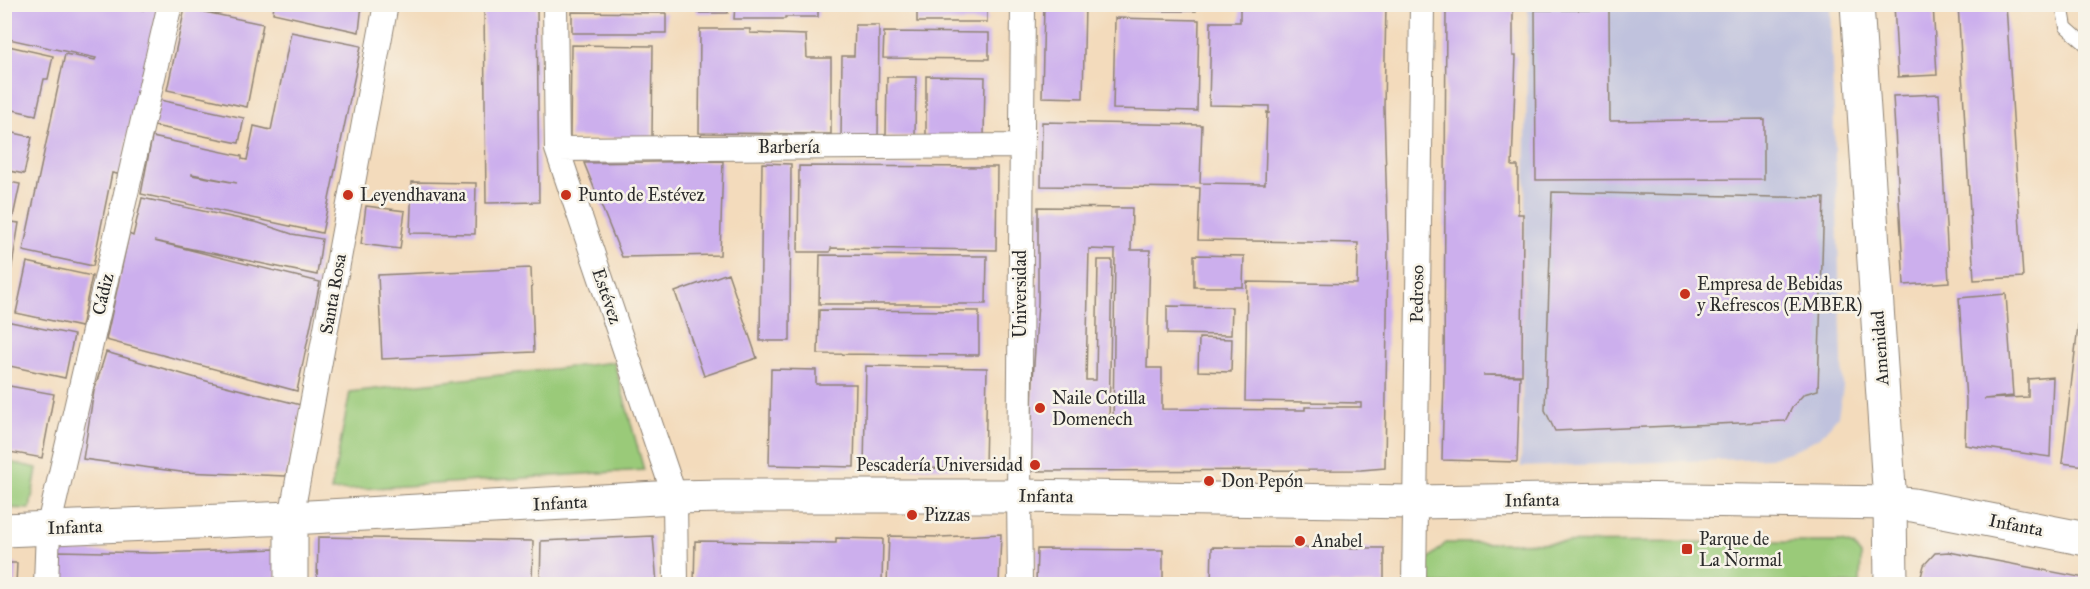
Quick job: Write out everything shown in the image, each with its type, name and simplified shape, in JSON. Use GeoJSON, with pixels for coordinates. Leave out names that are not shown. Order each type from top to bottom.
{"type":"FeatureCollection","features":[{"type":"Feature","properties":{"kind":"main road","name":"Amenidad"},"geometry":{"type":"LineString","coordinates":[[1857,4],[1890,504],[1891,585]]}},
{"type":"Feature","properties":{"kind":"main road","name":"Infanta"},"geometry":{"type":"LineString","coordinates":[[4,530],[291,518],[675,496],[1019,496],[1414,502],[1620,499],[1890,504],[1913,505],[2085,538]]}},
{"type":"Feature","properties":{"kind":"main road","name":"Santa Rosa"},"geometry":{"type":"LineString","coordinates":[[291,518],[291,585]]}},
{"type":"Feature","properties":{"kind":"street","name":"Cádiz"},"geometry":{"type":"LineString","coordinates":[[45,585],[48,529],[170,4]]}},
{"type":"Feature","properties":{"kind":"street","name":"Santa Rosa"},"geometry":{"type":"LineString","coordinates":[[291,518],[386,4]]}},
{"type":"Feature","properties":{"kind":"street","name":"Estévez"},"geometry":{"type":"LineString","coordinates":[[555,4],[557,149],[675,496],[676,585]]}},
{"type":"Feature","properties":{"kind":"street","name":"Universidad"},"geometry":{"type":"LineString","coordinates":[[1020,585],[1023,4]]}},
{"type":"Feature","properties":{"kind":"street","name":"Pedroso"},"geometry":{"type":"LineString","coordinates":[[1414,585],[1422,4]]}},
{"type":"Feature","properties":{"kind":"street","name":"Barbería"},"geometry":{"type":"LineString","coordinates":[[557,149],[1021,146]]}},
{"type":"Feature","properties":{"kind":"lane"},"geometry":{"type":"LineString","coordinates":[[2062,4],[2066,27],[2085,45]]}},
{"type":"Feature","properties":{"kind":"shaded area"},"geometry":{"type":"Polygon","coordinates":[[[1528,5],[1830,5],[1843,388],[1838,416],[1821,436],[1798,449],[1770,458],[1521,467],[1528,5]]]}},
{"type":"Feature","properties":{"kind":"green space"},"geometry":{"type":"Polygon","coordinates":[[[614,362],[644,470],[331,491],[350,392],[614,362]]]}},
{"type":"Feature","properties":{"kind":"green space"},"geometry":{"type":"Polygon","coordinates":[[[5,461],[37,468],[30,509],[5,508],[5,461]]]}},
{"type":"Feature","properties":{"kind":"green space"},"geometry":{"type":"Polygon","coordinates":[[[1841,542],[1854,546],[1861,555],[1860,584],[1427,584],[1427,560],[1446,543],[1841,542]]]}},
{"type":"Feature","properties":{"kind":"building"},"geometry":{"type":"Polygon","coordinates":[[[4,4],[120,4],[144,10],[130,4],[159,4],[125,148],[122,175],[112,173],[93,266],[23,251],[65,54],[95,60],[96,58],[4,38],[4,4]]]}},
{"type":"Feature","properties":{"kind":"building"},"geometry":{"type":"Polygon","coordinates":[[[274,4],[362,4],[359,32],[273,13],[274,4]]]}},
{"type":"Feature","properties":{"kind":"building"},"geometry":{"type":"Polygon","coordinates":[[[484,4],[537,4],[539,202],[486,203],[484,4]]]}},
{"type":"Feature","properties":{"kind":"building"},"geometry":{"type":"Polygon","coordinates":[[[697,4],[729,4],[728,13],[697,13],[697,4]]]}},
{"type":"Feature","properties":{"kind":"building"},"geometry":{"type":"Polygon","coordinates":[[[735,4],[818,4],[818,17],[734,19],[735,4]]]}},
{"type":"Feature","properties":{"kind":"building"},"geometry":{"type":"Polygon","coordinates":[[[917,4],[987,4],[987,22],[917,22],[917,4]]]}},
{"type":"Feature","properties":{"kind":"building"},"geometry":{"type":"Polygon","coordinates":[[[1044,4],[1085,4],[1083,98],[1042,97],[1044,4]]]}},
{"type":"Feature","properties":{"kind":"building"},"geometry":{"type":"Polygon","coordinates":[[[1127,4],[1196,4],[1196,11],[1127,11],[1127,4]]]}},
{"type":"Feature","properties":{"kind":"building"},"geometry":{"type":"Polygon","coordinates":[[[1446,4],[1513,4],[1513,56],[1516,56],[1512,166],[1518,166],[1518,214],[1523,214],[1522,375],[1483,375],[1520,376],[1517,462],[1442,460],[1446,4]]]}},
{"type":"Feature","properties":{"kind":"building"},"geometry":{"type":"Polygon","coordinates":[[[1894,4],[1933,4],[1937,75],[1898,77],[1894,4]]]}},
{"type":"Feature","properties":{"kind":"building"},"geometry":{"type":"Polygon","coordinates":[[[1958,4],[2006,4],[2023,277],[1974,280],[1958,4]]]}},
{"type":"Feature","properties":{"kind":"building"},"geometry":{"type":"Polygon","coordinates":[[[1240,5],[1386,5],[1384,108],[1388,245],[1385,468],[1030,471],[1038,302],[1038,207],[1132,208],[1131,250],[1150,250],[1147,368],[1162,368],[1162,409],[1305,410],[1305,407],[1361,407],[1361,403],[1245,401],[1247,282],[1357,284],[1358,243],[1198,240],[1200,188],[1041,186],[1042,122],[1202,125],[1200,183],[1265,184],[1269,106],[1209,105],[1211,22],[1240,22],[1240,5]],[[1089,249],[1086,380],[1096,380],[1098,260],[1112,260],[1109,426],[1113,426],[1115,250],[1089,249]]]}},
{"type":"Feature","properties":{"kind":"building"},"geometry":{"type":"Polygon","coordinates":[[[185,8],[263,24],[247,107],[167,90],[185,8]]]}},
{"type":"Feature","properties":{"kind":"building"},"geometry":{"type":"Polygon","coordinates":[[[1535,10],[1609,10],[1610,121],[1764,119],[1764,179],[1536,180],[1535,10]]]}},
{"type":"Feature","properties":{"kind":"building"},"geometry":{"type":"Polygon","coordinates":[[[572,12],[666,13],[666,33],[572,33],[572,12]]]}},
{"type":"Feature","properties":{"kind":"building"},"geometry":{"type":"Polygon","coordinates":[[[1115,18],[1199,20],[1197,111],[1113,109],[1115,18]]]}},
{"type":"Feature","properties":{"kind":"building"},"geometry":{"type":"Polygon","coordinates":[[[855,25],[879,25],[878,140],[841,139],[842,56],[854,56],[855,25]]]}},
{"type":"Feature","properties":{"kind":"building"},"geometry":{"type":"Polygon","coordinates":[[[700,29],[750,29],[750,33],[806,35],[807,58],[831,58],[831,134],[699,133],[700,29]]]}},
{"type":"Feature","properties":{"kind":"building"},"geometry":{"type":"Polygon","coordinates":[[[291,32],[361,46],[322,233],[141,194],[152,137],[242,156],[242,159],[247,160],[254,126],[271,130],[291,32]]]}},
{"type":"Feature","properties":{"kind":"building"},"geometry":{"type":"Polygon","coordinates":[[[884,32],[989,33],[989,59],[883,58],[884,32]]]}},
{"type":"Feature","properties":{"kind":"building"},"geometry":{"type":"Polygon","coordinates":[[[4,45],[53,56],[48,79],[44,79],[36,115],[4,108],[4,45]]]}},
{"type":"Feature","properties":{"kind":"building"},"geometry":{"type":"Polygon","coordinates":[[[571,45],[653,46],[652,138],[570,137],[571,45]]]}},
{"type":"Feature","properties":{"kind":"building"},"geometry":{"type":"Polygon","coordinates":[[[926,76],[985,77],[984,138],[926,137],[926,76]]]}},
{"type":"Feature","properties":{"kind":"building"},"geometry":{"type":"Polygon","coordinates":[[[887,77],[916,77],[915,136],[886,136],[887,77]]]}},
{"type":"Feature","properties":{"kind":"building"},"geometry":{"type":"Polygon","coordinates":[[[1939,94],[1949,282],[1904,285],[1893,96],[1939,94]]]}},
{"type":"Feature","properties":{"kind":"building"},"geometry":{"type":"Polygon","coordinates":[[[160,100],[244,118],[239,143],[154,126],[160,100]]]}},
{"type":"Feature","properties":{"kind":"building"},"geometry":{"type":"Polygon","coordinates":[[[5,131],[32,137],[24,174],[5,170],[5,131]]]}},
{"type":"Feature","properties":{"kind":"building"},"geometry":{"type":"Polygon","coordinates":[[[723,161],[720,255],[622,257],[584,163],[723,161]]]}},
{"type":"Feature","properties":{"kind":"building"},"geometry":{"type":"Polygon","coordinates":[[[762,163],[791,164],[790,341],[760,341],[762,163]]]}},
{"type":"Feature","properties":{"kind":"building"},"geometry":{"type":"Polygon","coordinates":[[[799,166],[997,167],[996,250],[831,248],[830,252],[798,252],[799,166]]]}},
{"type":"Feature","properties":{"kind":"building"},"geometry":{"type":"Polygon","coordinates":[[[4,181],[20,184],[13,217],[4,215],[4,181]]]}},
{"type":"Feature","properties":{"kind":"building"},"geometry":{"type":"Polygon","coordinates":[[[412,182],[476,183],[475,234],[410,233],[412,182]]]}},
{"type":"Feature","properties":{"kind":"building","name":"Empresa de Bebidas y Refrescos (EMBER)"},"geometry":{"type":"Polygon","coordinates":[[[1552,192],[1824,198],[1818,390],[1804,394],[1793,406],[1785,421],[1555,431],[1545,410],[1552,192]]]}},
{"type":"Feature","properties":{"kind":"building"},"geometry":{"type":"Polygon","coordinates":[[[142,198],[322,239],[317,275],[154,241],[320,282],[297,391],[106,340],[129,234],[133,236],[142,198]]]}},
{"type":"Feature","properties":{"kind":"building"},"geometry":{"type":"Polygon","coordinates":[[[366,206],[405,211],[400,249],[361,244],[366,206]]]}},
{"type":"Feature","properties":{"kind":"building"},"geometry":{"type":"Polygon","coordinates":[[[4,221],[19,223],[6,302],[4,302],[4,221]]]}},
{"type":"Feature","properties":{"kind":"building"},"geometry":{"type":"Polygon","coordinates":[[[820,255],[987,256],[986,304],[819,304],[820,255]]]}},
{"type":"Feature","properties":{"kind":"building"},"geometry":{"type":"Polygon","coordinates":[[[1194,255],[1244,256],[1243,287],[1194,287],[1194,255]]]}},
{"type":"Feature","properties":{"kind":"building"},"geometry":{"type":"Polygon","coordinates":[[[27,262],[92,276],[81,327],[16,313],[27,262]]]}},
{"type":"Feature","properties":{"kind":"building"},"geometry":{"type":"Polygon","coordinates":[[[531,268],[534,352],[382,359],[378,275],[531,268]]]}},
{"type":"Feature","properties":{"kind":"building"},"geometry":{"type":"Polygon","coordinates":[[[728,273],[757,358],[704,376],[675,292],[728,273]]]}},
{"type":"Feature","properties":{"kind":"building"},"geometry":{"type":"Polygon","coordinates":[[[2085,275],[2085,466],[2062,463],[2085,275]]]}},
{"type":"Feature","properties":{"kind":"building"},"geometry":{"type":"Polygon","coordinates":[[[2006,294],[2013,396],[1984,399],[2028,397],[2028,379],[2053,377],[2050,457],[1965,445],[1966,400],[1959,298],[2006,294]]]}},
{"type":"Feature","properties":{"kind":"building"},"geometry":{"type":"Polygon","coordinates":[[[1167,306],[1232,307],[1231,335],[1167,334],[1167,306]]]}},
{"type":"Feature","properties":{"kind":"building"},"geometry":{"type":"Polygon","coordinates":[[[819,310],[979,311],[979,355],[818,354],[819,310]]]}},
{"type":"Feature","properties":{"kind":"building"},"geometry":{"type":"Polygon","coordinates":[[[6,321],[74,335],[65,378],[5,365],[6,321]]]}},
{"type":"Feature","properties":{"kind":"building"},"geometry":{"type":"Polygon","coordinates":[[[1199,338],[1232,339],[1231,372],[1198,371],[1199,338]]]}},
{"type":"Feature","properties":{"kind":"building"},"geometry":{"type":"Polygon","coordinates":[[[106,352],[301,405],[286,476],[181,472],[83,459],[94,391],[106,352]]]}},
{"type":"Feature","properties":{"kind":"building"},"geometry":{"type":"Polygon","coordinates":[[[866,366],[987,368],[985,469],[864,467],[866,366]]]}},
{"type":"Feature","properties":{"kind":"building"},"geometry":{"type":"Polygon","coordinates":[[[771,369],[816,370],[816,384],[856,384],[854,467],[769,465],[771,369]]]}},
{"type":"Feature","properties":{"kind":"building"},"geometry":{"type":"Polygon","coordinates":[[[4,385],[54,394],[42,458],[4,451],[4,385]]]}},
{"type":"Feature","properties":{"kind":"building"},"geometry":{"type":"Polygon","coordinates":[[[1001,534],[999,584],[887,584],[889,536],[941,537],[1001,534]]]}},
{"type":"Feature","properties":{"kind":"building"},"geometry":{"type":"Polygon","coordinates":[[[653,536],[657,584],[540,584],[541,541],[653,536]]]}},
{"type":"Feature","properties":{"kind":"building"},"geometry":{"type":"Polygon","coordinates":[[[318,537],[533,541],[532,584],[317,584],[318,537]]]}},
{"type":"Feature","properties":{"kind":"building"},"geometry":{"type":"Polygon","coordinates":[[[836,538],[883,539],[882,584],[694,584],[695,541],[836,543],[836,538]]]}},
{"type":"Feature","properties":{"kind":"building"},"geometry":{"type":"Polygon","coordinates":[[[1212,547],[1384,548],[1384,584],[1211,584],[1212,547]]]}},
{"type":"Feature","properties":{"kind":"building"},"geometry":{"type":"Polygon","coordinates":[[[277,549],[276,584],[57,584],[58,551],[152,553],[277,549]]]}},
{"type":"Feature","properties":{"kind":"building"},"geometry":{"type":"Polygon","coordinates":[[[1037,549],[1163,550],[1163,584],[1036,584],[1037,549]]]}},
{"type":"Feature","properties":{"kind":"building"},"geometry":{"type":"Polygon","coordinates":[[[1949,552],[2085,578],[2085,584],[1919,584],[1924,565],[1935,553],[1949,552]]]}},
{"type":"Feature","properties":{"kind":"building"},"geometry":{"type":"Polygon","coordinates":[[[4,563],[17,563],[16,584],[4,584],[4,563]]]}},
{"type":"Feature","properties":{"kind":"place","name":"Leyendhavana"},"geometry":{"type":"Point","coordinates":[348,195]}},
{"type":"Feature","properties":{"kind":"place","name":"Punto de Estévez"},"geometry":{"type":"Point","coordinates":[566,195]}},
{"type":"Feature","properties":{"kind":"place","name":"Empresa de Bebidas y Refrescos (EMBER)"},"geometry":{"type":"Point","coordinates":[1685,294]}},
{"type":"Feature","properties":{"kind":"place","name":"Naile Cotilla Domenech"},"geometry":{"type":"Point","coordinates":[1040,408]}},
{"type":"Feature","properties":{"kind":"place","name":"Pescadería Universidad"},"geometry":{"type":"Point","coordinates":[1035,465]}},
{"type":"Feature","properties":{"kind":"place","name":"Don Pepón"},"geometry":{"type":"Point","coordinates":[1209,481]}},
{"type":"Feature","properties":{"kind":"place","name":"Pizzas"},"geometry":{"type":"Point","coordinates":[912,515]}},
{"type":"Feature","properties":{"kind":"place","name":"Anabel"},"geometry":{"type":"Point","coordinates":[1300,541]}},
{"type":"Feature","properties":{"kind":"place","name":"Parque de La Normal"},"geometry":{"type":"Point","coordinates":[1687,549]}}]}
